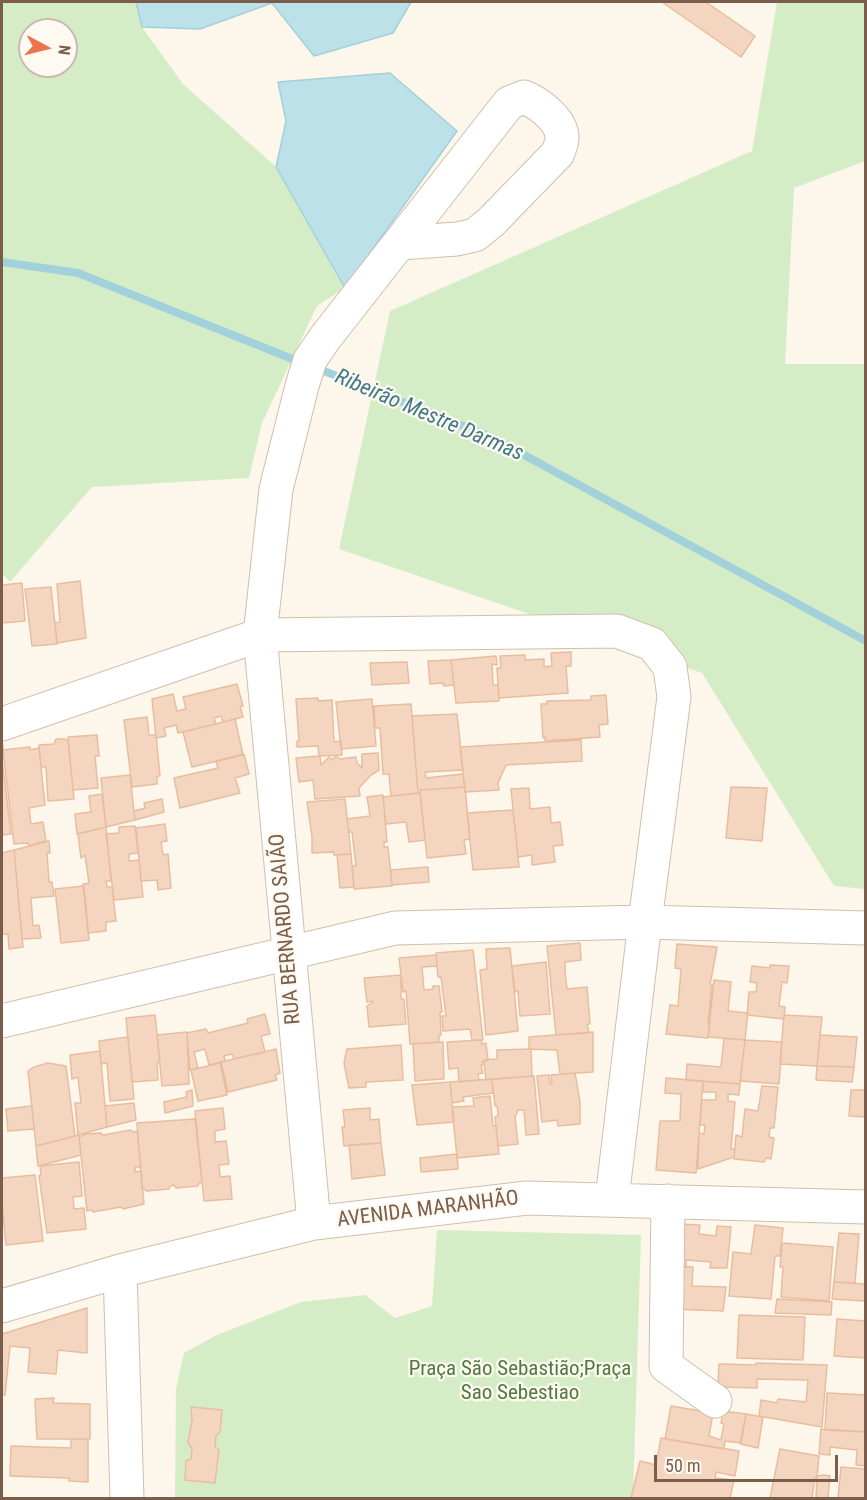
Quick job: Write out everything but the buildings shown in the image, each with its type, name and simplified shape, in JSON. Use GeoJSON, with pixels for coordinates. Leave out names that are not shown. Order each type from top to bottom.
{"type":"FeatureCollection","features":[{"type":"Feature","properties":{"kind":"street","name":"RUA BERNARDO SAIÃO"},"geometry":{"type":"LineString","coordinates":[[314,1223],[260,635],[276,489],[310,360],[325,338],[509,104],[524,97],[536,102],[559,126],[562,139],[558,153],[491,222],[475,235],[457,239],[400,243]]}},
{"type":"Feature","properties":{"kind":"street"},"geometry":{"type":"LineString","coordinates":[[2,724],[260,635],[617,631],[652,644],[670,668],[674,698],[612,1199]]}},
{"type":"Feature","properties":{"kind":"street"},"geometry":{"type":"LineString","coordinates":[[2,1021],[394,928],[645,922],[866,928]]}},
{"type":"Feature","properties":{"kind":"street","name":"AVENIDA MARANHÃO"},"geometry":{"type":"LineString","coordinates":[[2,1306],[120,1271],[314,1223],[527,1198],[866,1207]]}},
{"type":"Feature","properties":{"kind":"street"},"geometry":{"type":"LineString","coordinates":[[668,1201],[666,1366],[715,1401]]}},
{"type":"Feature","properties":{"kind":"street"},"geometry":{"type":"LineString","coordinates":[[120,1271],[127,1498]]}},
{"type":"Feature","properties":{"kind":"green space"},"geometry":{"type":"Polygon","coordinates":[[[2,2],[136,2],[142,27],[183,84],[276,167],[345,288],[317,306],[262,423],[249,478],[92,487],[10,582],[2,574],[2,2]]]}},
{"type":"Feature","properties":{"kind":"green space"},"geometry":{"type":"Polygon","coordinates":[[[777,2],[865,2],[865,161],[794,188],[785,364],[865,364],[865,889],[834,886],[702,673],[339,549],[390,311],[752,151],[777,2]]]}},
{"type":"Feature","properties":{"kind":"green space","name":"Praça São Sebastião;Praça Sao Sebestiao"},"geometry":{"type":"Polygon","coordinates":[[[437,1230],[641,1235],[633,1498],[175,1498],[176,1389],[184,1353],[217,1335],[301,1302],[365,1295],[395,1318],[432,1306],[437,1230]]]}},
{"type":"Feature","properties":{"kind":"water"},"geometry":{"type":"Polygon","coordinates":[[[136,2],[411,2],[393,33],[314,56],[272,3],[200,29],[142,27],[136,2]]]}},
{"type":"Feature","properties":{"kind":"water"},"geometry":{"type":"Polygon","coordinates":[[[390,73],[457,131],[345,288],[276,167],[286,121],[278,82],[390,73]]]}},
{"type":"Feature","properties":{"kind":"waterway","name":"Ribeirão Mestre Darmas"},"geometry":{"type":"LineString","coordinates":[[2,262],[78,273],[300,362]]}},
{"type":"Feature","properties":{"kind":"waterway","name":"Ribeirão Mestre Darmas"},"geometry":{"type":"LineString","coordinates":[[314,367],[493,438],[866,641]]}}]}
